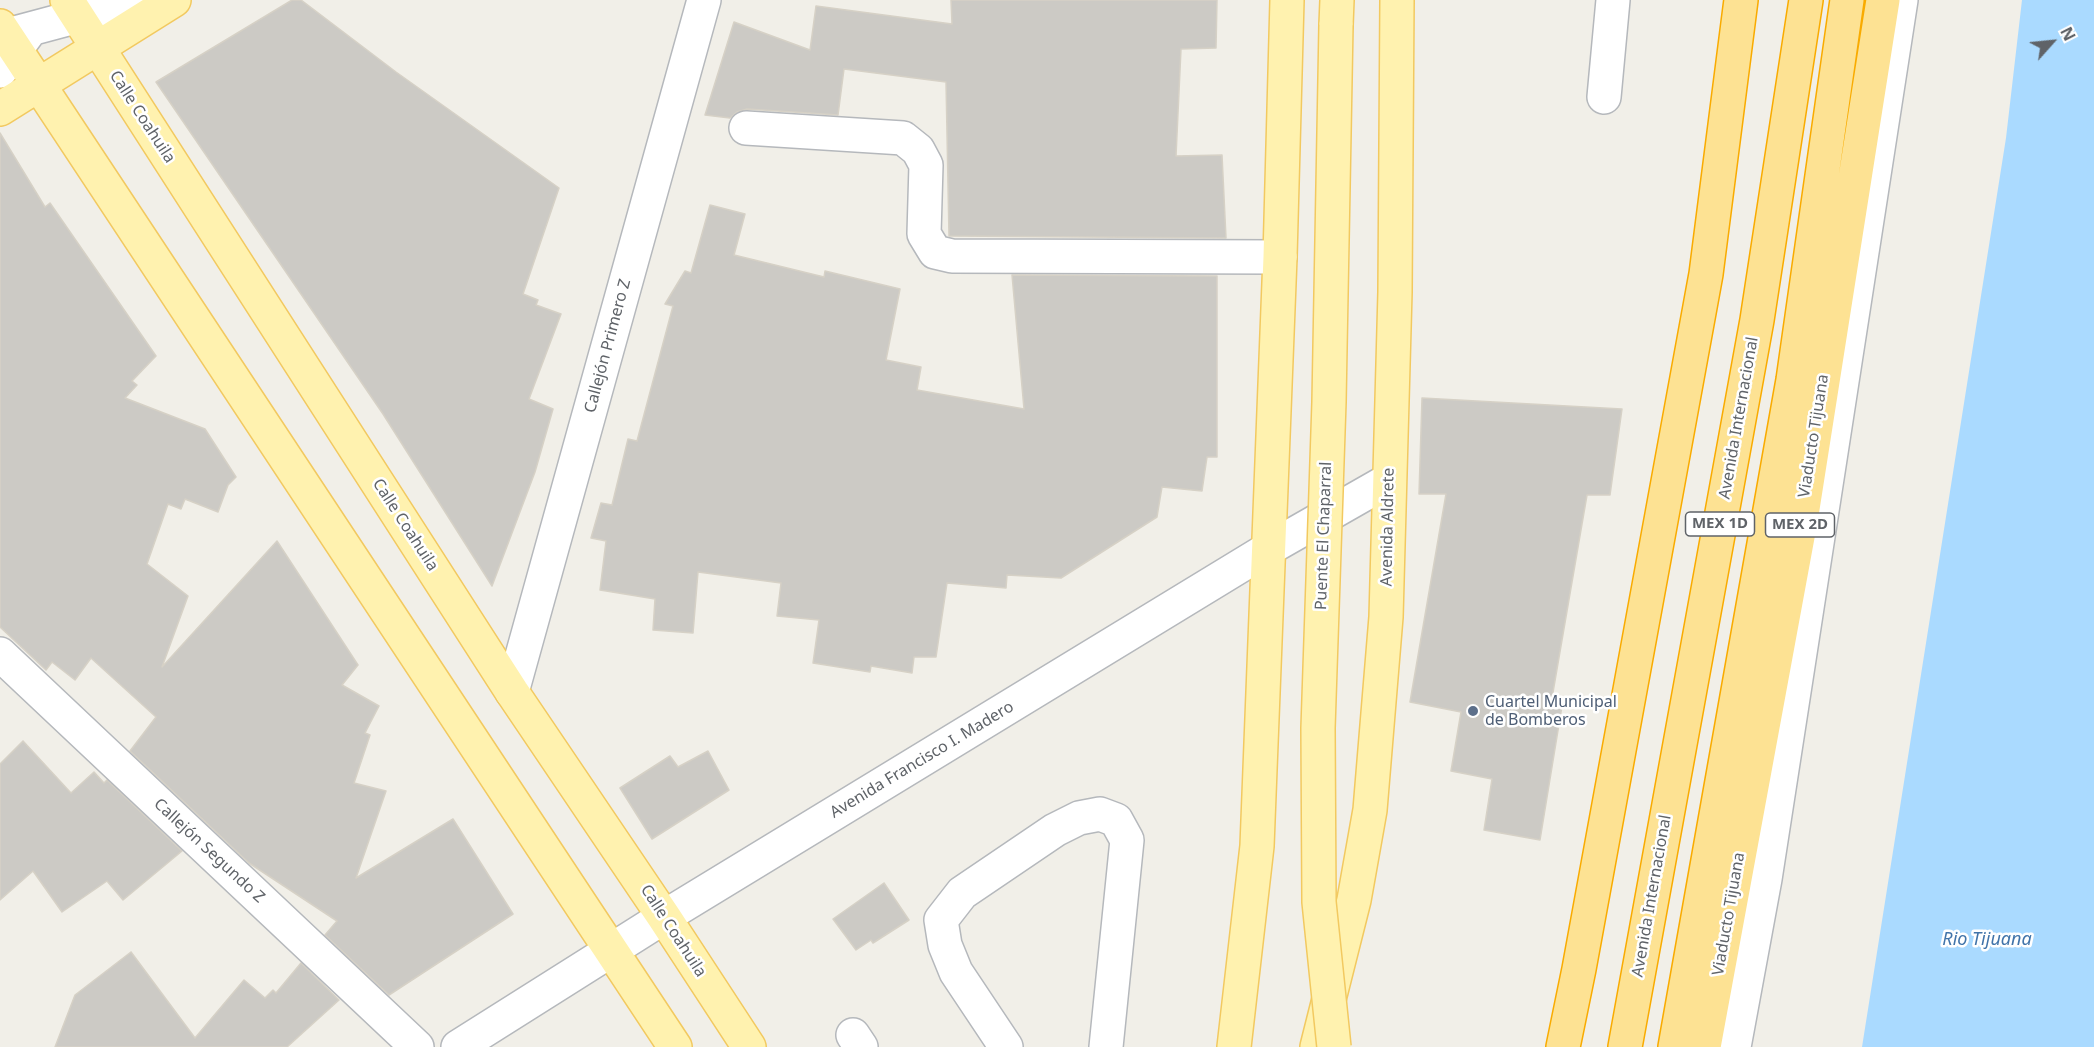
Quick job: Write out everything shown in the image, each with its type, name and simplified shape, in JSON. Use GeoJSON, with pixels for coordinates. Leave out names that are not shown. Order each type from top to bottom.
{"type":"FeatureCollection","features":[{"type":"Feature","properties":{"kind":"highway","name":"MEX 1D"},"geometry":{"type":"LineString","coordinates":[[1563,1047],[1706,274],[1741,0]]}},
{"type":"Feature","properties":{"kind":"highway","name":"Avenida Internacional"},"geometry":{"type":"LineString","coordinates":[[1625,1047],[1757,320],[1806,0]]}},
{"type":"Feature","properties":{"kind":"highway","name":"Viaducto Tijuana"},"geometry":{"type":"LineString","coordinates":[[1675,1047],[1793,380],[1847,0]]}},
{"type":"Feature","properties":{"kind":"highway","name":"Viaducto Tijuana"},"geometry":{"type":"LineString","coordinates":[[1704,1047],[1802,515],[1883,0]]}},
{"type":"Feature","properties":{"kind":"main road"},"geometry":{"type":"LineString","coordinates":[[0,109],[174,0]]}},
{"type":"Feature","properties":{"kind":"main road"},"geometry":{"type":"LineString","coordinates":[[1234,1047],[1257,846],[1280,257],[1287,0]]}},
{"type":"Feature","properties":{"kind":"main road","name":"Avenida Aldrete"},"geometry":{"type":"LineString","coordinates":[[1317,1047],[1353,900],[1370,810],[1386,617],[1395,292],[1397,0]]}},
{"type":"Feature","properties":{"kind":"main road","name":"Calle Coahuila"},"geometry":{"type":"LineString","coordinates":[[67,6],[98,48],[512,692],[749,1047]]}},
{"type":"Feature","properties":{"kind":"main road","name":"Puente El Chaparral"},"geometry":{"type":"LineString","coordinates":[[1334,1047],[1319,902],[1318,729],[1329,402],[1336,12]]}},
{"type":"Feature","properties":{"kind":"main road"},"geometry":{"type":"LineString","coordinates":[[9,42],[675,1047]]}},
{"type":"Feature","properties":{"kind":"street"},"geometry":{"type":"LineString","coordinates":[[9,42],[67,6],[128,0]]}},
{"type":"Feature","properties":{"kind":"street","name":"Callejón Primero Z"},"geometry":{"type":"LineString","coordinates":[[512,692],[704,0]]}},
{"type":"Feature","properties":{"kind":"street"},"geometry":{"type":"LineString","coordinates":[[1604,98],[1613,0]]}},
{"type":"Feature","properties":{"kind":"street"},"geometry":{"type":"LineString","coordinates":[[1734,1047],[1767,867],[1901,0]]}},
{"type":"Feature","properties":{"kind":"street"},"geometry":{"type":"LineString","coordinates":[[746,128],[903,138],[918,150],[927,165],[924,234],[935,252],[964,256],[1280,257]]}},
{"type":"Feature","properties":{"kind":"street","name":"Avenida Francisco I. Madero"},"geometry":{"type":"LineString","coordinates":[[458,1047],[664,917],[1268,549],[1389,480]]}},
{"type":"Feature","properties":{"kind":"street","name":"Callejón Segundo Z"},"geometry":{"type":"LineString","coordinates":[[0,654],[417,1047]]}},
{"type":"Feature","properties":{"kind":"street"},"geometry":{"type":"LineString","coordinates":[[1006,1047],[956,972],[945,945],[941,920],[962,893],[1055,830],[1079,818],[1100,814],[1116,820],[1126,840],[1106,1047]]}},
{"type":"Feature","properties":{"kind":"water","name":"Rio Tijuana"},"geometry":{"type":"Polygon","coordinates":[[[2022,0],[2094,0],[2094,1047],[1862,1047],[2006,138],[2022,0]]]}},
{"type":"Feature","properties":{"kind":"building"},"geometry":{"type":"Polygon","coordinates":[[[292,0],[301,0],[396,72],[559,188],[523,294],[538,300],[536,305],[561,314],[529,399],[553,409],[535,472],[492,586],[383,414],[156,82],[292,0]]]}},
{"type":"Feature","properties":{"kind":"building"},"geometry":{"type":"Polygon","coordinates":[[[951,0],[1217,0],[1216,48],[1181,49],[1176,156],[1222,155],[1226,238],[949,236],[946,82],[844,69],[838,115],[747,109],[737,112],[730,118],[705,115],[734,22],[810,50],[816,6],[952,24],[951,0]]]}},
{"type":"Feature","properties":{"kind":"building"},"geometry":{"type":"Polygon","coordinates":[[[0,133],[45,207],[50,203],[156,356],[132,381],[137,385],[125,398],[205,429],[236,477],[228,485],[218,512],[185,499],[181,509],[168,504],[147,564],[188,596],[162,667],[277,541],[358,665],[342,685],[379,706],[365,733],[370,735],[354,783],[386,791],[356,878],[453,819],[513,914],[389,995],[325,935],[337,921],[249,863],[130,751],[156,717],[91,658],[75,680],[52,662],[46,670],[0,627],[0,133]]]}},
{"type":"Feature","properties":{"kind":"building"},"geometry":{"type":"Polygon","coordinates":[[[710,205],[745,214],[734,255],[824,277],[825,271],[900,289],[886,360],[921,367],[917,390],[1024,409],[1012,275],[1217,276],[1217,457],[1207,457],[1202,491],[1162,487],[1157,517],[1061,578],[1007,575],[1006,588],[947,583],[936,657],[914,657],[912,673],[871,666],[870,672],[813,663],[819,620],[777,616],[781,583],[698,572],[693,633],[653,630],[655,599],[600,590],[606,541],[591,538],[601,503],[612,505],[628,439],[637,441],[673,306],[665,304],[685,271],[691,273],[710,205]]]}},
{"type":"Feature","properties":{"kind":"building"},"geometry":{"type":"Polygon","coordinates":[[[1422,398],[1622,409],[1610,495],[1587,495],[1552,698],[1563,700],[1540,840],[1484,830],[1492,779],[1451,771],[1461,712],[1410,702],[1446,494],[1419,494],[1422,398]]]}},
{"type":"Feature","properties":{"kind":"building"},"geometry":{"type":"Polygon","coordinates":[[[23,741],[71,793],[94,772],[104,783],[107,780],[182,851],[123,900],[107,881],[62,912],[33,871],[0,900],[0,764],[23,741]]]}},
{"type":"Feature","properties":{"kind":"building"},"geometry":{"type":"Polygon","coordinates":[[[708,751],[729,790],[652,839],[620,788],[670,756],[678,767],[708,751]]]}},
{"type":"Feature","properties":{"kind":"building"},"geometry":{"type":"Polygon","coordinates":[[[884,883],[909,920],[873,943],[871,940],[856,950],[833,919],[884,883]]]}},
{"type":"Feature","properties":{"kind":"building"},"geometry":{"type":"Polygon","coordinates":[[[131,952],[195,1038],[244,980],[265,998],[273,990],[276,993],[301,963],[339,1000],[287,1047],[55,1047],[75,995],[131,952]]]}},
{"type":"Feature","properties":{"kind":"place","name":"Cuartel Municipal de Bomberos"},"geometry":{"type":"Point","coordinates":[1473,711]}}]}
